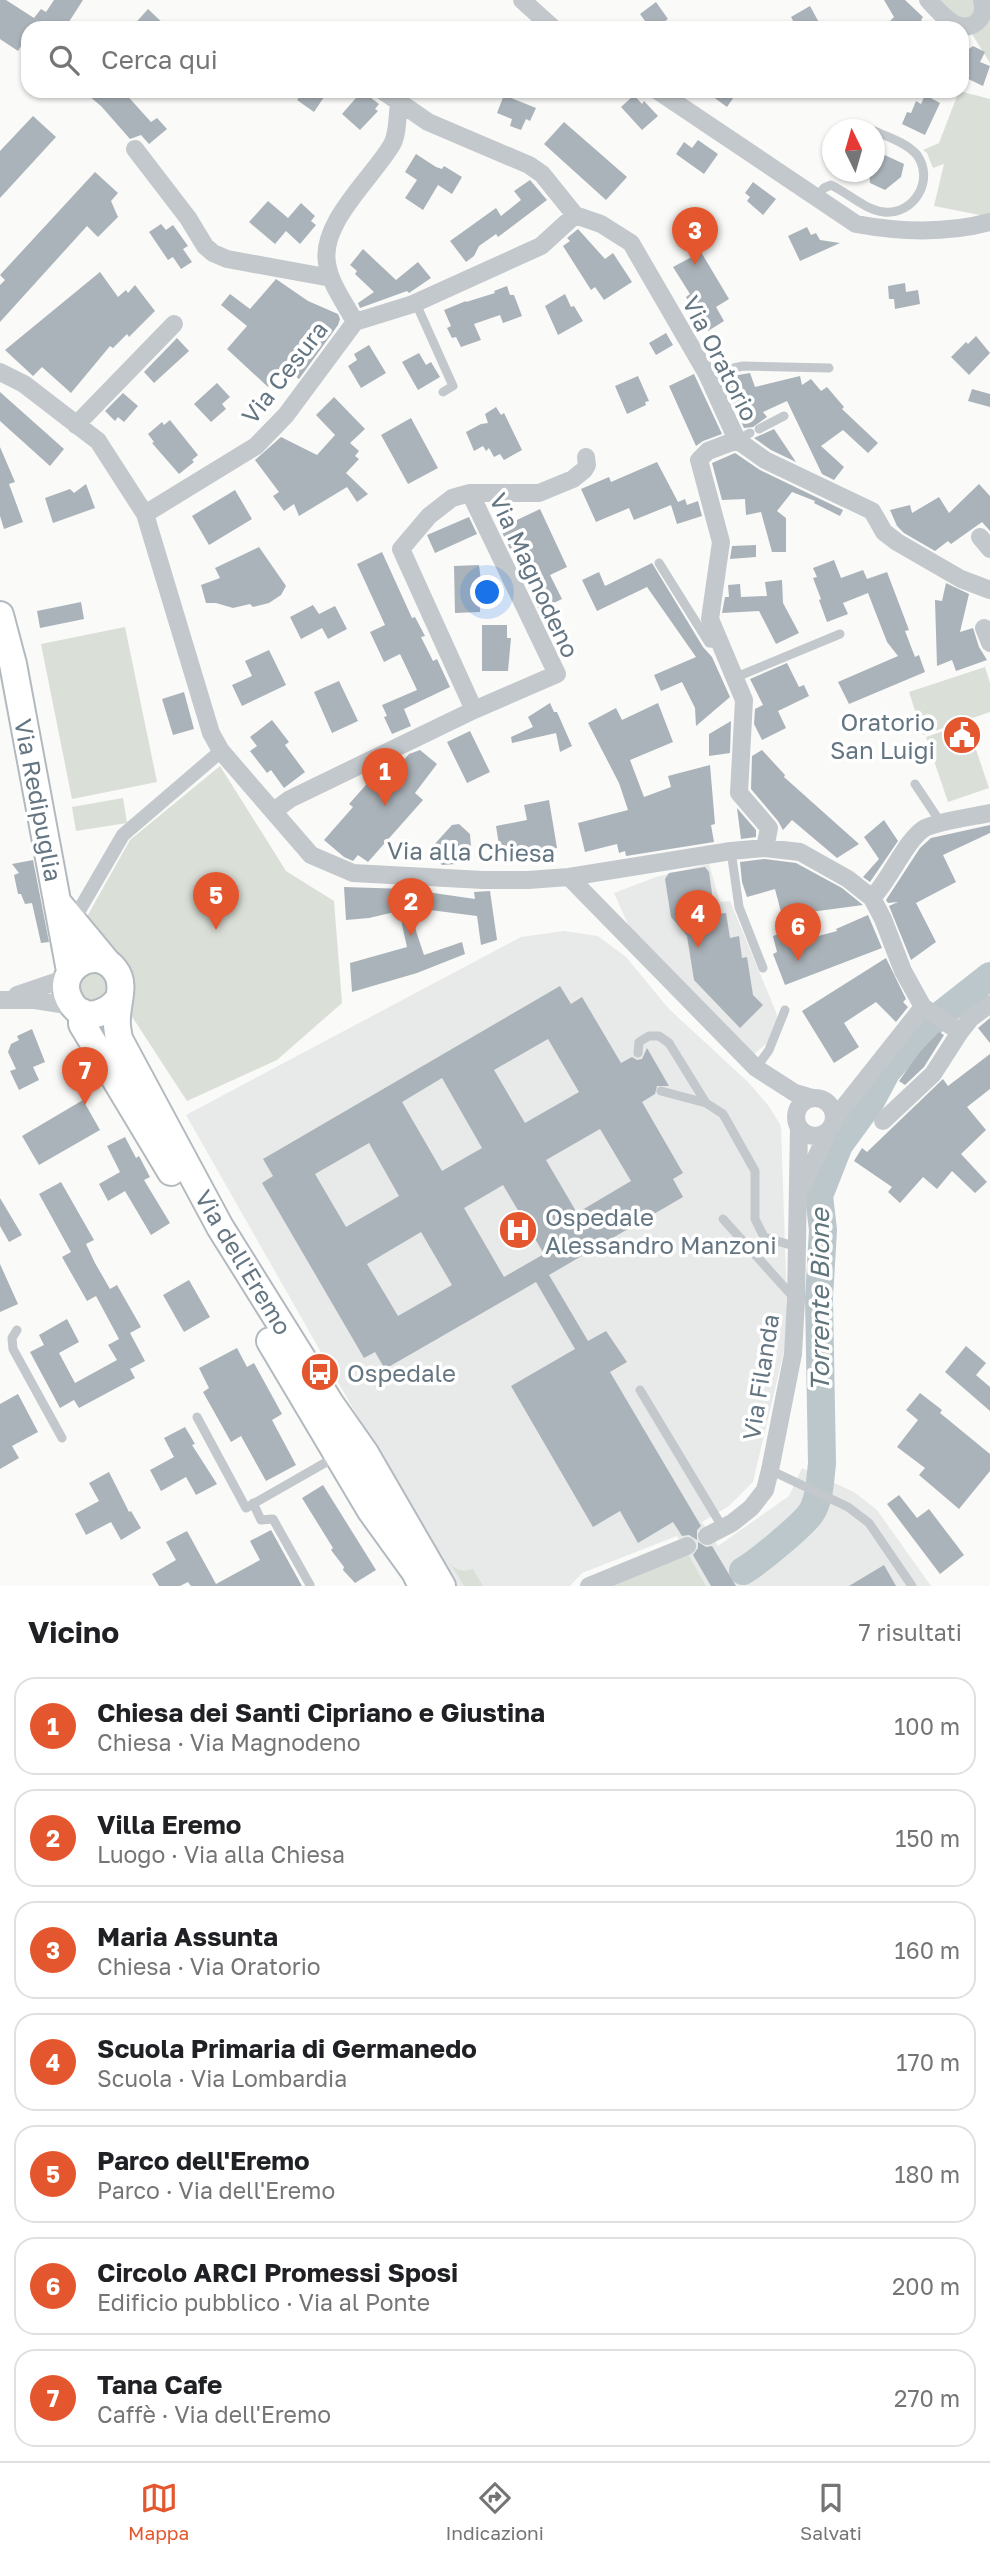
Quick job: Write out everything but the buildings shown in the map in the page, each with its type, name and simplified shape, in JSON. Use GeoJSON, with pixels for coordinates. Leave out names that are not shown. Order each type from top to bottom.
{"type":"FeatureCollection","features":[{"type":"Feature","properties":{"kind":"main road","name":"Via Redipuglia"},"geometry":{"type":"LineString","coordinates":[[0,615],[7,667],[66,913],[69,975]]}},
{"type":"Feature","properties":{"kind":"main road","name":"Via Redipuglia"},"geometry":{"type":"LineString","coordinates":[[66,913],[107,962]]}},
{"type":"Feature","properties":{"kind":"main road"},"geometry":{"type":"LineString","coordinates":[[69,975],[78,964],[89,959],[107,962]]}},
{"type":"Feature","properties":{"kind":"main road","name":"Via dell'Eremo"},"geometry":{"type":"LineString","coordinates":[[107,962],[116,971],[121,987],[116,1021],[119,1040],[220,1227],[330,1403],[365,1453],[442,1586]]}},
{"type":"Feature","properties":{"kind":"main road","name":"Via dell'Eremo"},"geometry":{"type":"LineString","coordinates":[[69,975],[66,991],[78,1009],[82,1024],[371,1511],[422,1586]]}},
{"type":"Feature","properties":{"kind":"main road"},"geometry":{"type":"LineString","coordinates":[[78,1009],[97,1014],[109,1010],[118,1000]]}},
{"type":"Feature","properties":{"kind":"street"},"geometry":{"type":"LineString","coordinates":[[522,0],[545,21]]}},
{"type":"Feature","properties":{"kind":"street"},"geometry":{"type":"LineString","coordinates":[[928,0],[949,21]]}},
{"type":"Feature","properties":{"kind":"street"},"geometry":{"type":"LineString","coordinates":[[969,26],[978,21],[983,10],[982,0]]}},
{"type":"Feature","properties":{"kind":"street"},"geometry":{"type":"LineString","coordinates":[[392,98],[428,122],[529,165],[542,174],[575,215]]}},
{"type":"Feature","properties":{"kind":"street"},"geometry":{"type":"LineString","coordinates":[[668,98],[856,224],[886,229],[957,230],[990,222]]}},
{"type":"Feature","properties":{"kind":"street"},"geometry":{"type":"LineString","coordinates":[[355,322],[331,278],[326,260],[332,229],[345,207],[393,144],[399,104]]}},
{"type":"Feature","properties":{"kind":"street"},"geometry":{"type":"LineString","coordinates":[[135,149],[188,218],[205,246],[213,253],[227,259],[331,278]]}},
{"type":"Feature","properties":{"kind":"street","name":"Via Cesura"},"geometry":{"type":"LineString","coordinates":[[145,514],[256,446],[286,415],[355,322],[413,304],[541,246],[575,215]]}},
{"type":"Feature","properties":{"kind":"street","name":"Via Oratorio"},"geometry":{"type":"LineString","coordinates":[[575,215],[601,224],[631,243],[707,374],[748,434]]}},
{"type":"Feature","properties":{"kind":"street"},"geometry":{"type":"LineString","coordinates":[[76,425],[174,324]]}},
{"type":"Feature","properties":{"kind":"street","name":"Via alla Chiesa"},"geometry":{"type":"LineString","coordinates":[[0,372],[24,384],[98,441],[145,514],[211,733],[221,751],[275,810],[311,855],[352,873],[483,880],[569,877],[765,848],[800,852],[848,879],[872,898]]}},
{"type":"Feature","properties":{"kind":"street"},"geometry":{"type":"LineString","coordinates":[[765,848],[769,828],[739,793],[744,701],[710,619],[720,542],[699,460],[708,451],[748,434],[765,460],[872,512],[884,532],[897,542],[961,579],[990,590]]}},
{"type":"Feature","properties":{"kind":"street","name":"Via Magnodeno"},"geometry":{"type":"LineString","coordinates":[[474,710],[401,549],[429,516],[452,498],[470,493],[539,493],[580,474],[587,465],[586,457]]}},
{"type":"Feature","properties":{"kind":"street","name":"Via Magnodeno"},"geometry":{"type":"LineString","coordinates":[[275,810],[290,799],[474,710],[557,674],[470,493]]}},
{"type":"Feature","properties":{"kind":"street"},"geometry":{"type":"LineString","coordinates":[[66,913],[123,835],[221,751]]}},
{"type":"Feature","properties":{"kind":"street"},"geometry":{"type":"LineString","coordinates":[[955,1028],[928,1010],[903,971],[872,898],[883,886],[902,854],[925,828],[990,813]]}},
{"type":"Feature","properties":{"kind":"street"},"geometry":{"type":"LineString","coordinates":[[569,877],[756,1068],[786,1088],[832,1107],[831,1125],[816,1136],[803,1132],[799,1127]]}},
{"type":"Feature","properties":{"kind":"street"},"geometry":{"type":"LineString","coordinates":[[69,975],[0,1000],[35,1000],[78,1009]]}},
{"type":"Feature","properties":{"kind":"street"},"geometry":{"type":"LineString","coordinates":[[883,1121],[933,1074],[955,1028],[990,1004]]}},
{"type":"Feature","properties":{"kind":"street","name":"Via Filanda"},"geometry":{"type":"LineString","coordinates":[[798,1195],[831,1125],[864,1080],[928,1010]]}},
{"type":"Feature","properties":{"kind":"street","name":"Via Filanda"},"geometry":{"type":"LineString","coordinates":[[715,1532],[745,1513],[765,1490],[793,1354],[798,1109],[807,1100],[818,1099],[864,1080]]}},
{"type":"Feature","properties":{"kind":"street"},"geometry":{"type":"LineString","coordinates":[[589,1586],[687,1546]]}},
{"type":"Feature","properties":{"kind":"lane"},"geometry":{"type":"LineString","coordinates":[[816,198],[825,187],[831,185],[878,211],[887,212],[907,207],[915,200],[920,192],[924,174],[918,157],[903,144],[885,136]]}},
{"type":"Feature","properties":{"kind":"lane"},"geometry":{"type":"LineString","coordinates":[[413,304],[418,308],[453,386],[443,392]]}},
{"type":"Feature","properties":{"kind":"lane"},"geometry":{"type":"LineString","coordinates":[[707,374],[743,366],[829,368]]}},
{"type":"Feature","properties":{"kind":"lane"},"geometry":{"type":"LineString","coordinates":[[748,434],[784,416]]}},
{"type":"Feature","properties":{"kind":"lane"},"geometry":{"type":"LineString","coordinates":[[659,563],[709,643],[720,644]]}},
{"type":"Feature","properties":{"kind":"lane"},"geometry":{"type":"LineString","coordinates":[[734,678],[840,634]]}},
{"type":"Feature","properties":{"kind":"lane"},"geometry":{"type":"LineString","coordinates":[[915,784],[942,824]]}},
{"type":"Feature","properties":{"kind":"lane"},"geometry":{"type":"LineString","coordinates":[[731,851],[739,907],[763,968]]}},
{"type":"Feature","properties":{"kind":"lane"},"geometry":{"type":"LineString","coordinates":[[756,1068],[769,1050],[785,1010]]}},
{"type":"Feature","properties":{"kind":"lane"},"geometry":{"type":"LineString","coordinates":[[638,1053],[639,1042],[649,1036],[659,1036],[669,1043],[706,1103]]}},
{"type":"Feature","properties":{"kind":"lane"},"geometry":{"type":"LineString","coordinates":[[661,1090],[706,1103],[723,1114],[755,1171],[755,1219],[764,1237],[797,1247]]}},
{"type":"Feature","properties":{"kind":"lane"},"geometry":{"type":"LineString","coordinates":[[723,1219],[796,1300]]}},
{"type":"Feature","properties":{"kind":"lane"},"geometry":{"type":"LineString","coordinates":[[17,1330],[12,1338],[13,1349],[62,1438]]}},
{"type":"Feature","properties":{"kind":"lane"},"geometry":{"type":"LineString","coordinates":[[640,1390],[715,1532]]}},
{"type":"Feature","properties":{"kind":"lane"},"geometry":{"type":"LineString","coordinates":[[197,1417],[246,1507],[338,1455]]}},
{"type":"Feature","properties":{"kind":"lane"},"geometry":{"type":"LineString","coordinates":[[770,1470],[803,1488],[848,1507],[869,1523],[912,1586]]}},
{"type":"Feature","properties":{"kind":"lane"},"geometry":{"type":"LineString","coordinates":[[253,1503],[261,1520],[273,1519],[310,1585]]}},
{"type":"Feature","properties":{"kind":"shaded area"},"geometry":{"type":"Polygon","coordinates":[[[928,0],[990,0],[990,63],[969,29],[969,21],[960,21],[928,0]]]}},
{"type":"Feature","properties":{"kind":"shaded area"},"geometry":{"type":"Polygon","coordinates":[[[969,94],[990,99],[990,217],[934,206],[944,164],[933,168],[923,150],[939,143],[956,98],[969,98],[969,94]]]}},
{"type":"Feature","properties":{"kind":"shaded area"},"geometry":{"type":"Polygon","coordinates":[[[125,627],[157,782],[72,799],[41,644],[125,627]]]}},
{"type":"Feature","properties":{"kind":"shaded area"},"geometry":{"type":"Polygon","coordinates":[[[985,667],[990,683],[990,712],[923,735],[909,692],[985,667]]]}},
{"type":"Feature","properties":{"kind":"shaded area"},"geometry":{"type":"Polygon","coordinates":[[[967,723],[989,788],[948,802],[926,737],[967,723]]]}},
{"type":"Feature","properties":{"kind":"shaded area"},"geometry":{"type":"Polygon","coordinates":[[[220,766],[286,871],[334,901],[342,1003],[277,1060],[187,1101],[129,1012],[85,920],[130,840],[220,766]]]}},
{"type":"Feature","properties":{"kind":"shaded area"},"geometry":{"type":"Polygon","coordinates":[[[123,798],[127,823],[76,831],[72,807],[123,798]]]}},
{"type":"Feature","properties":{"kind":"shaded area"},"geometry":{"type":"Polygon","coordinates":[[[709,864],[720,902],[730,901],[779,1025],[766,1044],[752,1056],[631,931],[614,893],[656,877],[709,864]]]}},
{"type":"Feature","properties":{"kind":"shaded area","name":"Ospedale Alessandro Manzoni"},"geometry":{"type":"Polygon","coordinates":[[[564,931],[598,936],[626,957],[669,1009],[748,1082],[768,1105],[781,1126],[788,1334],[753,1482],[729,1506],[702,1522],[718,1546],[789,1496],[802,1468],[854,1492],[877,1510],[931,1586],[706,1586],[677,1536],[582,1573],[570,1586],[454,1586],[186,1115],[521,937],[564,931]]]}},
{"type":"Feature","properties":{"kind":"shaded area"},"geometry":{"type":"Polygon","coordinates":[[[100,970],[108,984],[105,994],[91,1002],[81,999],[75,978],[100,970]]]}},
{"type":"Feature","properties":{"kind":"shaded area"},"geometry":{"type":"Polygon","coordinates":[[[688,1554],[706,1586],[598,1586],[688,1554]]]}},
{"type":"Feature","properties":{"kind":"shaded area"},"geometry":{"type":"Polygon","coordinates":[[[450,1563],[460,1570],[473,1569],[483,1586],[464,1586],[450,1563]]]}},
{"type":"Feature","properties":{"kind":"waterway","name":"Torrente Bione"},"geometry":{"type":"LineString","coordinates":[[743,1571],[806,1519],[818,1496],[822,1464],[819,1298],[823,1230],[819,1196],[839,1145],[871,1101],[887,1071],[934,1020],[990,976]]}},
{"type":"Feature","properties":{"kind":"place","name":"Maria Assunta"},"geometry":{"type":"Point","coordinates":[695,265]}},
{"type":"Feature","properties":{"kind":"place","name":"Oratorio San Luigi"},"geometry":{"type":"Point","coordinates":[962,735]}},
{"type":"Feature","properties":{"kind":"place","name":"Chiesa dei Santi Cipriano e Giustina"},"geometry":{"type":"Point","coordinates":[385,806]}},
{"type":"Feature","properties":{"kind":"place","name":"Parco dell'Eremo"},"geometry":{"type":"Point","coordinates":[216,930]}},
{"type":"Feature","properties":{"kind":"place","name":"Villa Eremo"},"geometry":{"type":"Point","coordinates":[411,936]}},
{"type":"Feature","properties":{"kind":"place","name":"Scuola Primaria di Germanedo"},"geometry":{"type":"Point","coordinates":[698,948]}},
{"type":"Feature","properties":{"kind":"place","name":"Circolo ARCI Promessi Sposi"},"geometry":{"type":"Point","coordinates":[798,961]}},
{"type":"Feature","properties":{"kind":"place","name":"Tana Cafe"},"geometry":{"type":"Point","coordinates":[85,1105]}},
{"type":"Feature","properties":{"kind":"place","name":"Ospedale Alessandro Manzoni"},"geometry":{"type":"Point","coordinates":[518,1230]}},
{"type":"Feature","properties":{"kind":"place","name":"Ospedale"},"geometry":{"type":"Point","coordinates":[320,1372]}}]}
